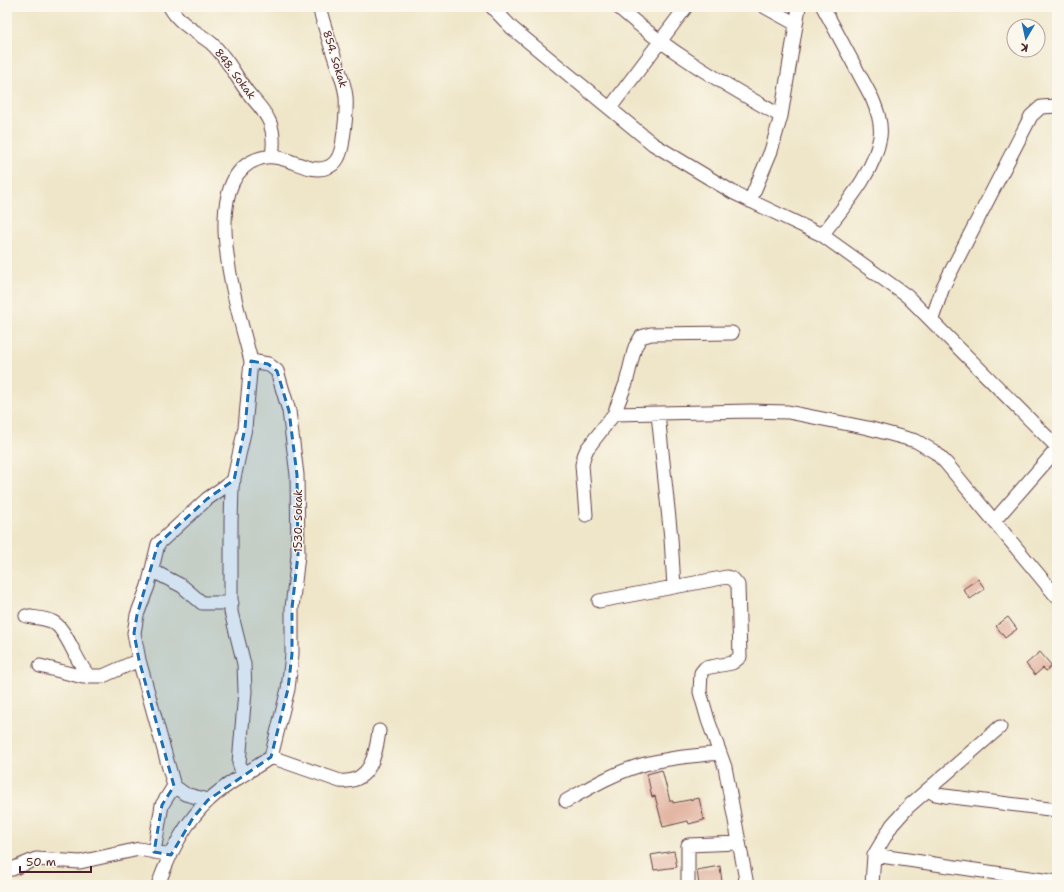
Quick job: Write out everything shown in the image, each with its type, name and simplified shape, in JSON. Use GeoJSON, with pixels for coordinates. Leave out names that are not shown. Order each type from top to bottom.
{"type":"FeatureCollection","features":[{"type":"Feature","properties":{"kind":"street","name":"848. Sokak"},"geometry":{"type":"LineString","coordinates":[[170,7],[177,18],[184,25],[212,44],[223,56],[247,92],[264,111],[273,133],[274,145],[272,156]]}},
{"type":"Feature","properties":{"kind":"street","name":"854. Sokak"},"geometry":{"type":"LineString","coordinates":[[272,156],[319,169],[328,168],[334,163],[341,149],[345,124],[346,98],[319,7]]}},
{"type":"Feature","properties":{"kind":"street"},"geometry":{"type":"LineString","coordinates":[[492,7],[512,28],[653,144],[750,201],[822,235],[908,296],[932,319],[1057,448],[995,520]]}},
{"type":"Feature","properties":{"kind":"street"},"geometry":{"type":"LineString","coordinates":[[618,7],[660,42],[745,97],[781,116]]}},
{"type":"Feature","properties":{"kind":"street"},"geometry":{"type":"LineString","coordinates":[[610,108],[686,7]]}},
{"type":"Feature","properties":{"kind":"street"},"geometry":{"type":"LineString","coordinates":[[764,7],[796,24]]}},
{"type":"Feature","properties":{"kind":"street"},"geometry":{"type":"LineString","coordinates":[[750,201],[771,151],[781,116],[799,7]]}},
{"type":"Feature","properties":{"kind":"street"},"geometry":{"type":"LineString","coordinates":[[822,235],[864,177],[874,158],[880,136],[877,111],[872,98],[823,7]]}},
{"type":"Feature","properties":{"kind":"street"},"geometry":{"type":"LineString","coordinates":[[932,319],[943,287],[1030,116],[1041,107],[1057,106]]}},
{"type":"Feature","properties":{"kind":"street"},"geometry":{"type":"LineString","coordinates":[[243,776],[239,763],[245,692],[244,664],[234,626],[232,603],[231,522],[234,480],[245,428],[251,361],[226,252],[227,200],[234,179],[242,168],[252,161],[272,156]]}},
{"type":"Feature","properties":{"kind":"street"},"geometry":{"type":"LineString","coordinates":[[586,515],[583,460],[587,449],[614,414],[626,384],[635,347],[641,337],[651,334],[732,333]]}},
{"type":"Feature","properties":{"kind":"street","name":"1530. Sokak"},"geometry":{"type":"LineString","coordinates":[[251,361],[268,364],[277,371],[289,411],[298,475],[298,555],[292,608],[292,654],[288,689],[271,757]]}},
{"type":"Feature","properties":{"kind":"street"},"geometry":{"type":"LineString","coordinates":[[614,414],[776,411],[868,428],[911,440],[926,446],[941,457],[995,520],[1057,597]]}},
{"type":"Feature","properties":{"kind":"street"},"geometry":{"type":"LineString","coordinates":[[658,414],[671,538],[674,587]]}},
{"type":"Feature","properties":{"kind":"street"},"geometry":{"type":"LineString","coordinates":[[208,800],[185,794],[174,786],[139,660],[134,632],[137,616],[153,571],[158,544],[207,499],[234,480]]}},
{"type":"Feature","properties":{"kind":"street"},"geometry":{"type":"LineString","coordinates":[[153,571],[182,586],[202,603],[232,603]]}},
{"type":"Feature","properties":{"kind":"street"},"geometry":{"type":"LineString","coordinates":[[599,601],[727,577],[733,579],[738,585],[740,657],[732,664],[708,666],[702,670],[700,676],[700,692],[708,720],[725,767],[747,885]]}},
{"type":"Feature","properties":{"kind":"street"},"geometry":{"type":"LineString","coordinates":[[26,616],[55,623],[66,635],[77,660],[89,676]]}},
{"type":"Feature","properties":{"kind":"street"},"geometry":{"type":"LineString","coordinates":[[40,666],[82,677],[103,676],[139,660]]}},
{"type":"Feature","properties":{"kind":"street"},"geometry":{"type":"LineString","coordinates":[[872,885],[874,855],[892,825],[909,806],[1000,727]]}},
{"type":"Feature","properties":{"kind":"street"},"geometry":{"type":"LineString","coordinates":[[158,885],[171,854],[193,818],[208,800],[271,757],[340,782],[352,781],[362,776],[371,764],[379,731]]}},
{"type":"Feature","properties":{"kind":"street"},"geometry":{"type":"LineString","coordinates":[[566,801],[612,776],[637,767],[669,759],[720,753]]}},
{"type":"Feature","properties":{"kind":"street"},"geometry":{"type":"LineString","coordinates":[[154,852],[162,805],[174,786]]}},
{"type":"Feature","properties":{"kind":"street"},"geometry":{"type":"LineString","coordinates":[[929,790],[945,796],[1057,810]]}},
{"type":"Feature","properties":{"kind":"street"},"geometry":{"type":"LineString","coordinates":[[688,885],[688,845],[738,843]]}},
{"type":"Feature","properties":{"kind":"street"},"geometry":{"type":"LineString","coordinates":[[7,869],[12,869],[36,859],[80,862],[139,849],[171,854]]}},
{"type":"Feature","properties":{"kind":"street"},"geometry":{"type":"LineString","coordinates":[[874,855],[1057,882]]}},
{"type":"Feature","properties":{"kind":"highlighted area"},"geometry":{"type":"Polygon","coordinates":[[[251,361],[268,364],[277,371],[289,411],[297,475],[298,555],[292,608],[292,654],[288,689],[271,757],[208,800],[193,818],[171,855],[154,852],[162,805],[174,786],[139,660],[134,633],[137,615],[158,544],[207,499],[234,480],[245,428],[251,361]]]}},
{"type":"Feature","properties":{"kind":"building"},"geometry":{"type":"Polygon","coordinates":[[[978,579],[985,589],[970,599],[963,589],[978,579]]]}},
{"type":"Feature","properties":{"kind":"building"},"geometry":{"type":"Polygon","coordinates":[[[1008,617],[1017,629],[1005,638],[996,626],[1008,617]]]}},
{"type":"Feature","properties":{"kind":"building"},"geometry":{"type":"Polygon","coordinates":[[[1040,652],[1052,666],[1046,671],[1043,668],[1035,675],[1026,664],[1040,652]]]}},
{"type":"Feature","properties":{"kind":"building"},"geometry":{"type":"Polygon","coordinates":[[[662,770],[670,801],[673,801],[673,803],[699,798],[704,820],[689,824],[688,821],[663,827],[655,796],[652,797],[647,774],[662,770]]]}},
{"type":"Feature","properties":{"kind":"building"},"geometry":{"type":"Polygon","coordinates":[[[674,851],[677,867],[654,870],[651,855],[674,851]]]}},
{"type":"Feature","properties":{"kind":"building"},"geometry":{"type":"Polygon","coordinates":[[[720,866],[722,882],[699,885],[697,870],[720,866]]]}}]}
